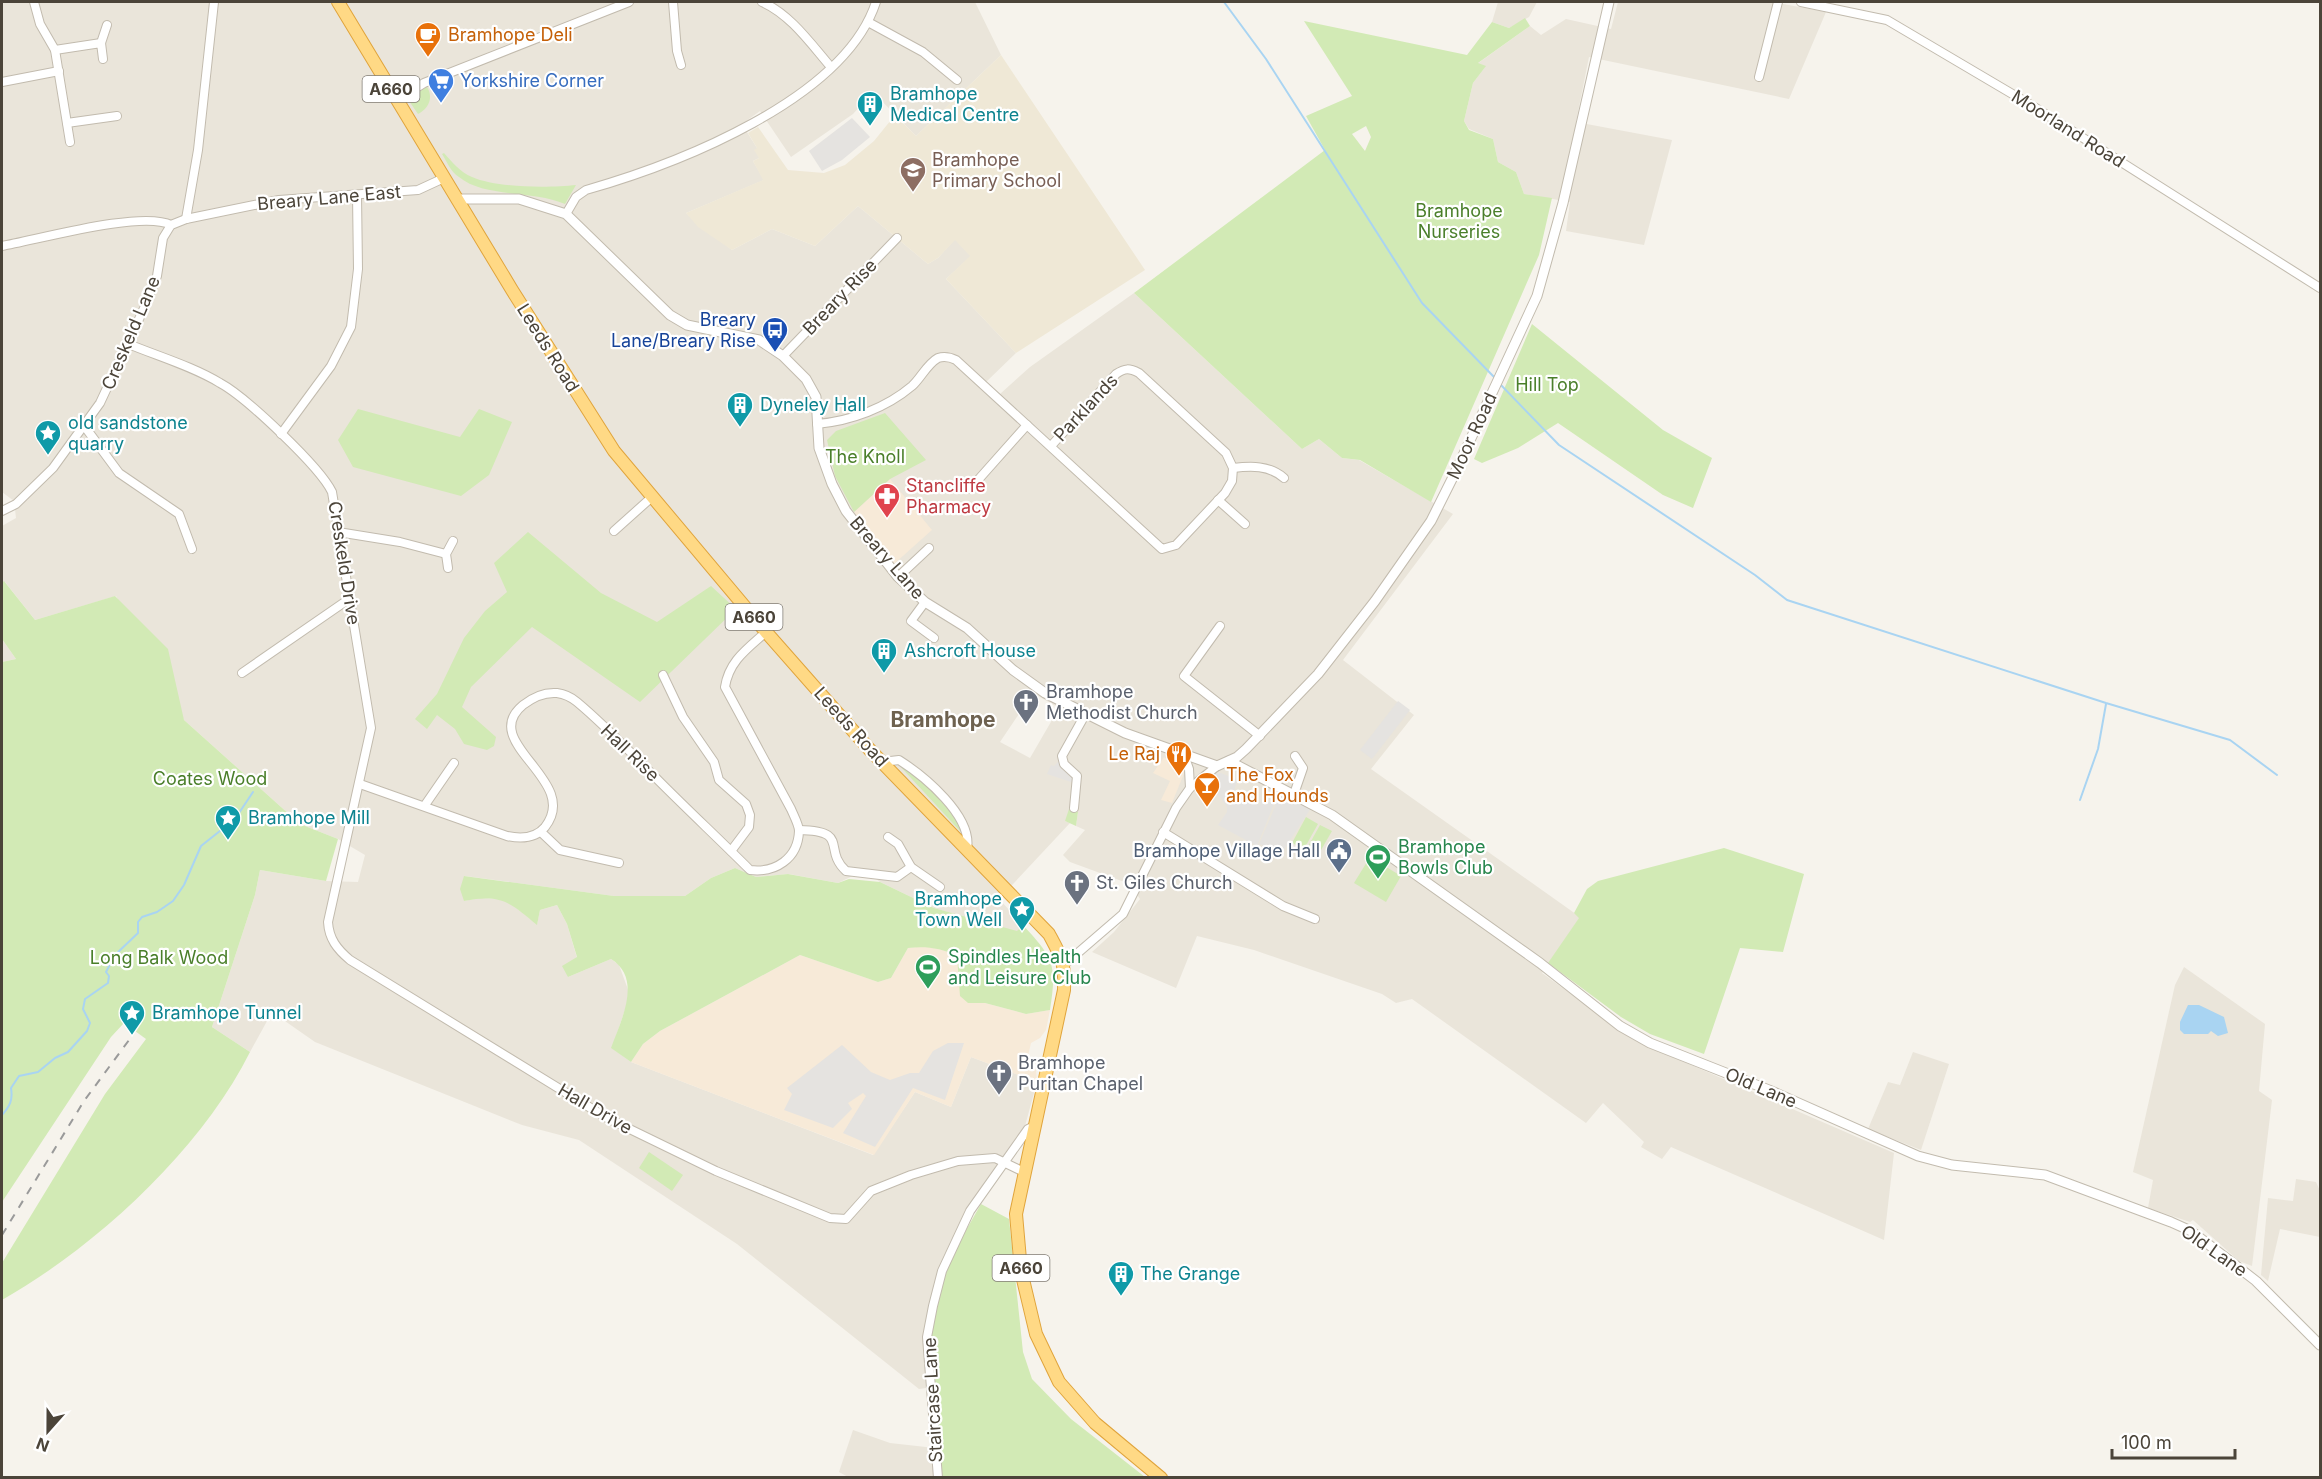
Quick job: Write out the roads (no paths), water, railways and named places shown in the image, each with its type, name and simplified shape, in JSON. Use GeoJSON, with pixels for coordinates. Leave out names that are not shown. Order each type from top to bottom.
{"type":"FeatureCollection","features":[{"type":"Feature","properties":{"kind":"highway","name":"Leeds Road"},"geometry":{"type":"LineString","coordinates":[[338,2],[595,425],[652,497],[766,632],[882,762],[1049,934],[1065,964]]}},
{"type":"Feature","properties":{"kind":"highway","name":"A660"},"geometry":{"type":"LineString","coordinates":[[1065,964],[1064,990],[1016,1214],[1021,1271],[1030,1316],[1042,1349],[1059,1382],[1095,1423],[1161,1478]]}},
{"type":"Feature","properties":{"kind":"street"},"geometry":{"type":"LineString","coordinates":[[34,2],[40,24],[55,50],[70,142]]}},
{"type":"Feature","properties":{"kind":"street"},"geometry":{"type":"LineString","coordinates":[[186,219],[198,150],[214,2]]}},
{"type":"Feature","properties":{"kind":"street"},"geometry":{"type":"LineString","coordinates":[[397,100],[424,83],[629,2]]}},
{"type":"Feature","properties":{"kind":"street"},"geometry":{"type":"LineString","coordinates":[[673,2],[676,51],[681,65]]}},
{"type":"Feature","properties":{"kind":"street"},"geometry":{"type":"LineString","coordinates":[[762,2],[799,30],[830,66]]}},
{"type":"Feature","properties":{"kind":"street"},"geometry":{"type":"LineString","coordinates":[[566,214],[576,197],[586,190],[699,151],[758,120],[807,88],[830,66],[868,22],[876,2]]}},
{"type":"Feature","properties":{"kind":"street","name":"Moor Road"},"geometry":{"type":"LineString","coordinates":[[1217,766],[1229,761],[1260,736],[1318,674],[1375,601],[1431,521],[1537,296],[1563,203],[1610,2]]}},
{"type":"Feature","properties":{"kind":"street"},"geometry":{"type":"LineString","coordinates":[[1759,77],[1778,2]]}},
{"type":"Feature","properties":{"kind":"street","name":"Moorland Road"},"geometry":{"type":"LineString","coordinates":[[1801,2],[1887,20],[2031,105],[2320,288]]}},
{"type":"Feature","properties":{"kind":"street"},"geometry":{"type":"LineString","coordinates":[[868,22],[923,52],[957,80]]}},
{"type":"Feature","properties":{"kind":"street"},"geometry":{"type":"LineString","coordinates":[[103,59],[101,43],[107,26]]}},
{"type":"Feature","properties":{"kind":"street"},"geometry":{"type":"LineString","coordinates":[[55,50],[101,43]]}},
{"type":"Feature","properties":{"kind":"street"},"geometry":{"type":"LineString","coordinates":[[2,82],[59,71]]}},
{"type":"Feature","properties":{"kind":"street"},"geometry":{"type":"LineString","coordinates":[[67,123],[117,116]]}},
{"type":"Feature","properties":{"kind":"street","name":"Breary Lane East"},"geometry":{"type":"LineString","coordinates":[[2,246],[107,225],[150,221],[171,225],[186,219],[279,200],[418,190],[444,178]]}},
{"type":"Feature","properties":{"kind":"street"},"geometry":{"type":"LineString","coordinates":[[281,434],[331,366],[351,327],[358,269],[357,195]]}},
{"type":"Feature","properties":{"kind":"street","name":"Breary Lane"},"geometry":{"type":"LineString","coordinates":[[456,199],[519,199],[566,214],[670,315],[687,325],[759,340],[783,356],[806,379],[816,397],[819,448],[832,484],[846,511],[898,577],[925,602],[967,628],[1013,670],[1045,693],[1125,733],[1217,766]]}},
{"type":"Feature","properties":{"kind":"street","name":"Creskeld Lane"},"geometry":{"type":"LineString","coordinates":[[2,512],[16,504],[36,485],[85,427],[109,388],[157,276],[164,238],[171,225]]}},
{"type":"Feature","properties":{"kind":"street","name":"Breary Rise"},"geometry":{"type":"LineString","coordinates":[[783,356],[897,238]]}},
{"type":"Feature","properties":{"kind":"street","name":"Creskeld Drive"},"geometry":{"type":"LineString","coordinates":[[126,344],[220,382],[281,434],[327,481],[332,492],[371,728],[360,784]]}},
{"type":"Feature","properties":{"kind":"street"},"geometry":{"type":"LineString","coordinates":[[817,424],[852,418],[887,404],[915,383],[932,363],[940,357],[949,357],[956,360],[1051,447]]}},
{"type":"Feature","properties":{"kind":"street","name":"Parklands"},"geometry":{"type":"LineString","coordinates":[[1124,368],[1131,369],[1139,373],[1226,453],[1233,468],[1232,481],[1218,501],[1176,545],[1162,549],[1051,447],[1116,374],[1124,368]]}},
{"type":"Feature","properties":{"kind":"street"},"geometry":{"type":"LineString","coordinates":[[970,489],[1027,425]]}},
{"type":"Feature","properties":{"kind":"street"},"geometry":{"type":"LineString","coordinates":[[85,427],[119,473],[179,514],[192,549]]}},
{"type":"Feature","properties":{"kind":"street"},"geometry":{"type":"LineString","coordinates":[[1233,468],[1262,467],[1275,471],[1284,478]]}},
{"type":"Feature","properties":{"kind":"street"},"geometry":{"type":"LineString","coordinates":[[614,531],[652,497]]}},
{"type":"Feature","properties":{"kind":"street"},"geometry":{"type":"LineString","coordinates":[[1218,501],[1245,524]]}},
{"type":"Feature","properties":{"kind":"street"},"geometry":{"type":"LineString","coordinates":[[338,532],[400,542],[446,554]]}},
{"type":"Feature","properties":{"kind":"street"},"geometry":{"type":"LineString","coordinates":[[448,568],[446,554],[453,541]]}},
{"type":"Feature","properties":{"kind":"street"},"geometry":{"type":"LineString","coordinates":[[898,577],[929,548]]}},
{"type":"Feature","properties":{"kind":"street"},"geometry":{"type":"LineString","coordinates":[[242,673],[349,599]]}},
{"type":"Feature","properties":{"kind":"street"},"geometry":{"type":"LineString","coordinates":[[925,602],[911,621],[934,638]]}},
{"type":"Feature","properties":{"kind":"street"},"geometry":{"type":"LineString","coordinates":[[1220,626],[1184,676],[1260,736]]}},
{"type":"Feature","properties":{"kind":"street"},"geometry":{"type":"LineString","coordinates":[[766,632],[734,661],[727,672],[725,687],[791,809],[799,830],[816,830],[831,837],[835,842],[839,861],[846,871],[897,877],[911,867]]}},
{"type":"Feature","properties":{"kind":"street"},"geometry":{"type":"LineString","coordinates":[[663,675],[683,717],[714,762],[719,780],[746,804],[750,815],[749,827],[731,851]]}},
{"type":"Feature","properties":{"kind":"street","name":"Hall Rise"},"geometry":{"type":"LineString","coordinates":[[541,832],[553,813],[551,789],[519,748],[511,732],[515,715],[521,707],[537,696],[557,693],[566,695],[576,702],[750,870],[764,872],[776,868],[796,848],[799,830]]}},
{"type":"Feature","properties":{"kind":"street"},"geometry":{"type":"LineString","coordinates":[[1074,808],[1077,776],[1064,764],[1062,756],[1086,712]]}},
{"type":"Feature","properties":{"kind":"street"},"geometry":{"type":"LineString","coordinates":[[1184,755],[1189,769],[1190,788]]}},
{"type":"Feature","properties":{"kind":"street"},"geometry":{"type":"LineString","coordinates":[[1294,794],[1303,768],[1295,756]]}},
{"type":"Feature","properties":{"kind":"street"},"geometry":{"type":"LineString","coordinates":[[882,762],[899,760],[940,793],[965,826],[967,849]]}},
{"type":"Feature","properties":{"kind":"street","name":"Old Lane"},"geometry":{"type":"LineString","coordinates":[[1229,761],[1294,794],[1342,823],[1540,963],[1620,1026],[1650,1042],[1769,1090],[1918,1156],[1952,1165],[2045,1175],[2191,1231],[2256,1281],[2320,1345]]}},
{"type":"Feature","properties":{"kind":"street"},"geometry":{"type":"LineString","coordinates":[[424,805],[454,763]]}},
{"type":"Feature","properties":{"kind":"street"},"geometry":{"type":"LineString","coordinates":[[1065,964],[1123,914],[1163,832],[1190,788],[1217,766]]}},
{"type":"Feature","properties":{"kind":"street"},"geometry":{"type":"LineString","coordinates":[[360,784],[507,836],[530,837],[541,832],[560,850],[619,863]]}},
{"type":"Feature","properties":{"kind":"street","name":"Hall Drive"},"geometry":{"type":"LineString","coordinates":[[360,784],[329,915],[329,932],[332,941],[350,960],[607,1118],[716,1171],[830,1218],[846,1219],[871,1191],[911,1175],[981,1157],[1005,1161],[1024,1172]]}},
{"type":"Feature","properties":{"kind":"street"},"geometry":{"type":"LineString","coordinates":[[1163,832],[1283,906],[1315,919]]}},
{"type":"Feature","properties":{"kind":"street"},"geometry":{"type":"LineString","coordinates":[[888,837],[897,844],[911,867],[940,887]]}},
{"type":"Feature","properties":{"kind":"street","name":"Staircase Lane"},"geometry":{"type":"LineString","coordinates":[[938,1478],[927,1337],[942,1271],[970,1210],[1028,1129],[1034,1126]]}},
{"type":"Feature","properties":{"kind":"water"},"geometry":{"type":"Polygon","coordinates":[[[2188,1005],[2199,1005],[2224,1017],[2228,1033],[2218,1036],[2211,1031],[2208,1034],[2184,1034],[2180,1030],[2180,1022],[2188,1005]]]}},
{"type":"Feature","properties":{"kind":"waterway"},"geometry":{"type":"LineString","coordinates":[[1224,2],[1266,59],[1422,303],[1495,378]]}},
{"type":"Feature","properties":{"kind":"waterway"},"geometry":{"type":"LineString","coordinates":[[1499,383],[1559,445],[1755,575],[1787,600],[2106,703],[2230,740],[2277,775]]}},
{"type":"Feature","properties":{"kind":"waterway"},"geometry":{"type":"LineString","coordinates":[[2080,800],[2098,749],[2106,704]]}},
{"type":"Feature","properties":{"kind":"waterway"},"geometry":{"type":"LineString","coordinates":[[2,1115],[10,1103],[11,1088],[19,1076],[38,1072],[55,1058],[68,1052],[87,1031],[90,1023],[83,1009],[85,999],[108,983],[109,976],[106,972],[115,955],[138,933],[138,922],[142,917],[157,912],[173,901],[184,885],[201,846],[235,819],[253,792]]}},
{"type":"Feature","properties":{"kind":"railway"},"geometry":{"type":"LineString","coordinates":[[2,1235],[84,1101],[132,1036]]}},
{"type":"Feature","properties":{"kind":"place","name":"Bramhope Deli"},"geometry":{"type":"Point","coordinates":[428,58]}},
{"type":"Feature","properties":{"kind":"place","name":"Yorkshire Corner"},"geometry":{"type":"Point","coordinates":[441,104]}},
{"type":"Feature","properties":{"kind":"place","name":"Bramhope Medical Centre"},"geometry":{"type":"Point","coordinates":[870,127]}},
{"type":"Feature","properties":{"kind":"place","name":"Bramhope Primary School"},"geometry":{"type":"Point","coordinates":[913,193]}},
{"type":"Feature","properties":{"kind":"place","name":"Breary Lane/Breary Rise"},"geometry":{"type":"Point","coordinates":[775,353]}},
{"type":"Feature","properties":{"kind":"place","name":"Dyneley Hall"},"geometry":{"type":"Point","coordinates":[740,428]}},
{"type":"Feature","properties":{"kind":"place","name":"old sandstone quarry"},"geometry":{"type":"Point","coordinates":[48,456]}},
{"type":"Feature","properties":{"kind":"place","name":"Stancliffe Pharmacy"},"geometry":{"type":"Point","coordinates":[887,519]}},
{"type":"Feature","properties":{"kind":"place","name":"Ashcroft House"},"geometry":{"type":"Point","coordinates":[884,674]}},
{"type":"Feature","properties":{"kind":"place","name":"Bramhope Methodist Church"},"geometry":{"type":"Point","coordinates":[1026,725]}},
{"type":"Feature","properties":{"kind":"place","name":"Le Raj"},"geometry":{"type":"Point","coordinates":[1179,777]}},
{"type":"Feature","properties":{"kind":"place","name":"The Fox and Hounds"},"geometry":{"type":"Point","coordinates":[1207,808]}},
{"type":"Feature","properties":{"kind":"place","name":"Bramhope Mill"},"geometry":{"type":"Point","coordinates":[228,841]}},
{"type":"Feature","properties":{"kind":"place","name":"Bramhope Village Hall"},"geometry":{"type":"Point","coordinates":[1339,874]}},
{"type":"Feature","properties":{"kind":"place","name":"Bramhope Bowls Club"},"geometry":{"type":"Point","coordinates":[1378,880]}},
{"type":"Feature","properties":{"kind":"place","name":"St. Giles Church"},"geometry":{"type":"Point","coordinates":[1077,906]}},
{"type":"Feature","properties":{"kind":"place","name":"Bramhope Town Well"},"geometry":{"type":"Point","coordinates":[1022,932]}},
{"type":"Feature","properties":{"kind":"place","name":"Spindles Health and Leisure Club"},"geometry":{"type":"Point","coordinates":[928,990]}},
{"type":"Feature","properties":{"kind":"place","name":"Bramhope Tunnel"},"geometry":{"type":"Point","coordinates":[132,1036]}},
{"type":"Feature","properties":{"kind":"place","name":"Bramhope Puritan Chapel"},"geometry":{"type":"Point","coordinates":[999,1096]}},
{"type":"Feature","properties":{"kind":"place","name":"The Grange"},"geometry":{"type":"Point","coordinates":[1121,1297]}},
{"type":"Feature","properties":{"kind":"district","name":"Bramhope"},"geometry":{"type":"Point","coordinates":[943,720]}},
{"type":"Feature","properties":{"kind":"park label","name":"Bramhope Nurseries"},"geometry":{"type":"Point","coordinates":[1459,221]}},
{"type":"Feature","properties":{"kind":"park label","name":"Hill Top"},"geometry":{"type":"Point","coordinates":[1547,385]}},
{"type":"Feature","properties":{"kind":"park label","name":"The Knoll"},"geometry":{"type":"Point","coordinates":[865,457]}},
{"type":"Feature","properties":{"kind":"park label","name":"Coates Wood"},"geometry":{"type":"Point","coordinates":[210,779]}},
{"type":"Feature","properties":{"kind":"park label","name":"Long Balk Wood"},"geometry":{"type":"Point","coordinates":[159,958]}}]}
